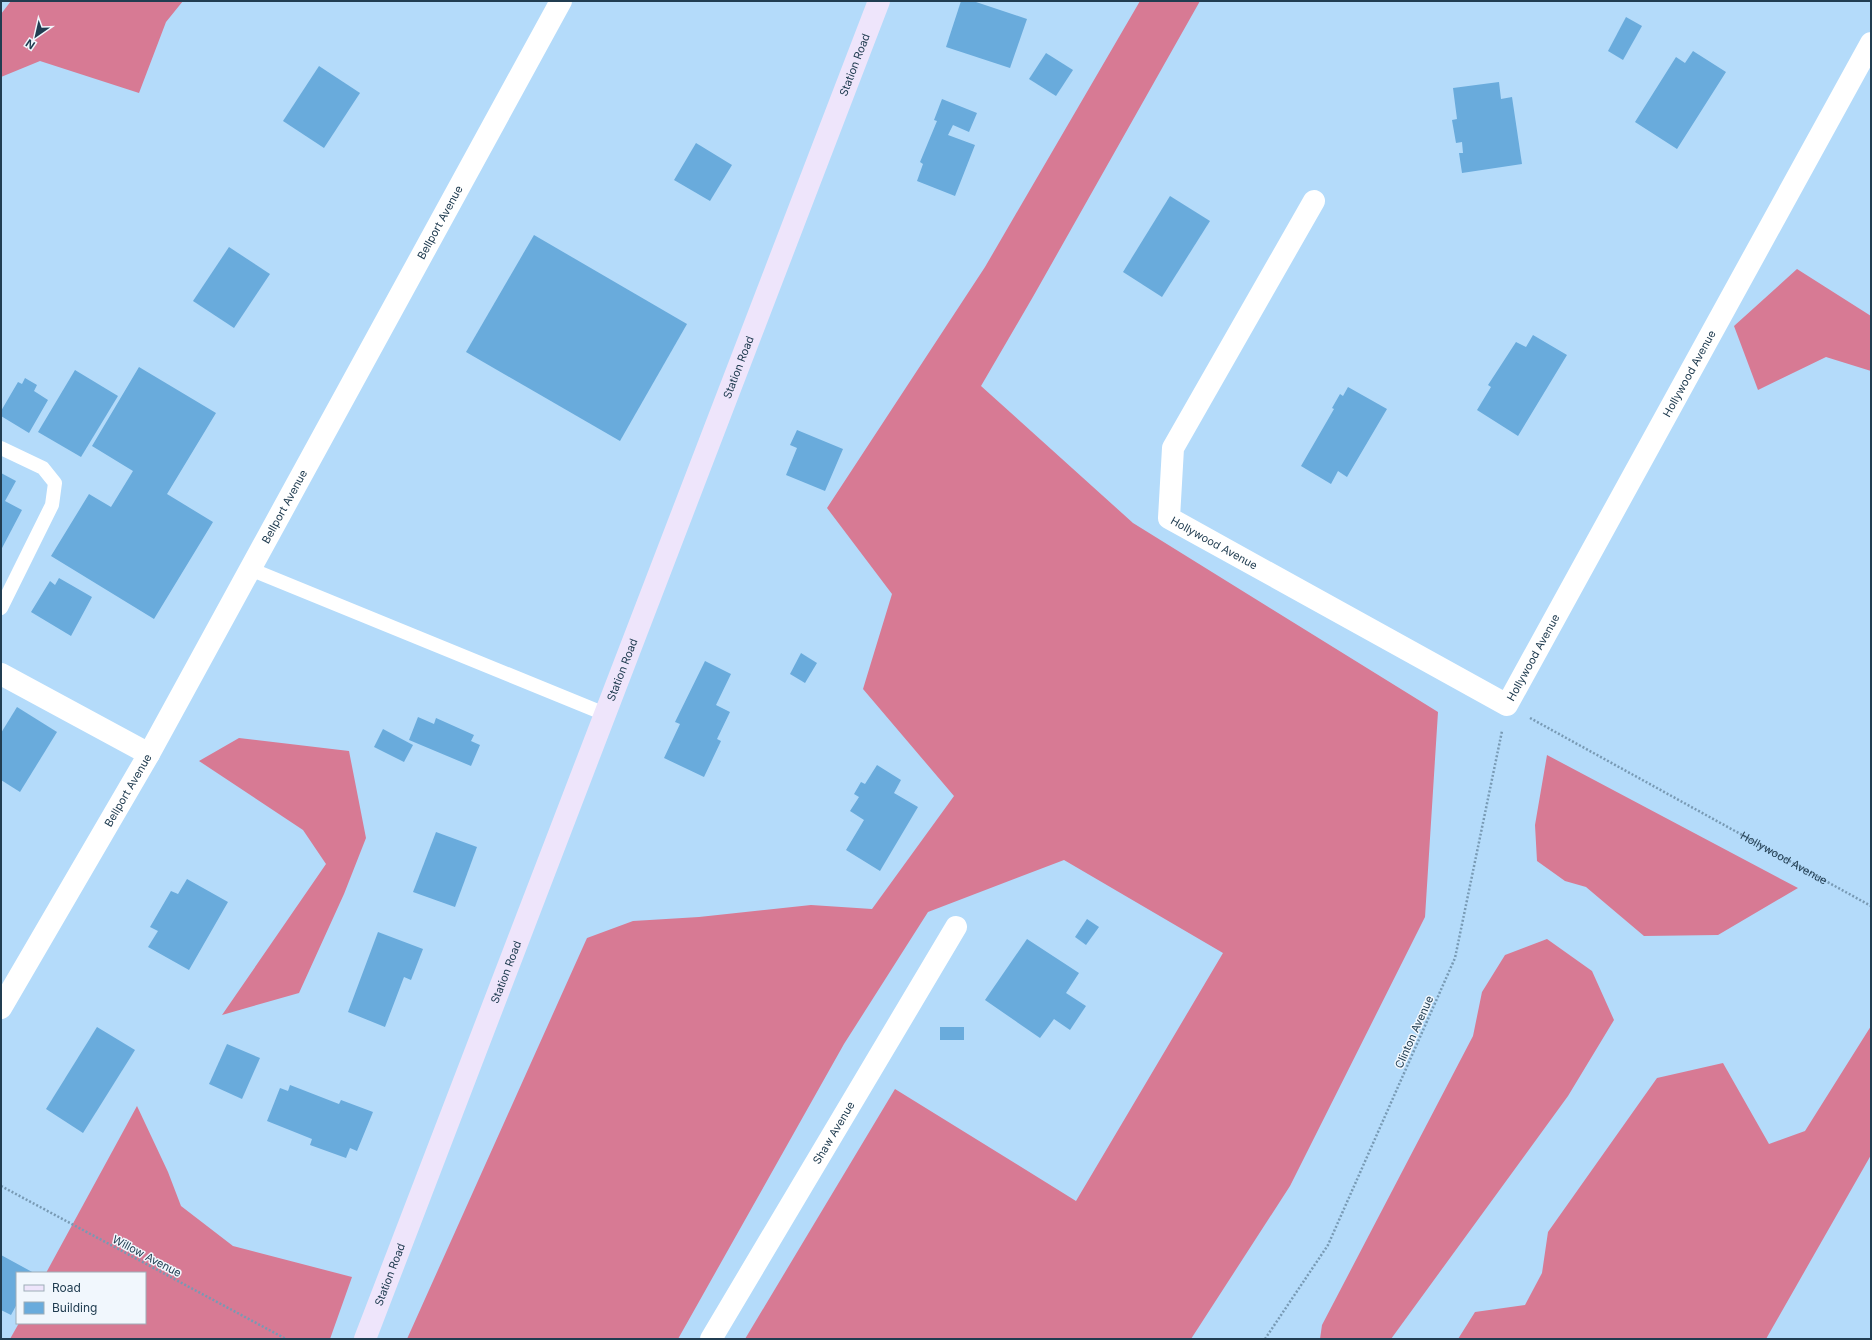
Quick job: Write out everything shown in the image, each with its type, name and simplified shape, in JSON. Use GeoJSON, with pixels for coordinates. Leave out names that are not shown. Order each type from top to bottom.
{"type":"FeatureCollection","features":[{"type":"Feature","properties":{"kind":"main road","name":"Station Road"},"geometry":{"type":"LineString","coordinates":[[365,1339],[879,1]]}},
{"type":"Feature","properties":{"kind":"street","name":"Bellport Avenue"},"geometry":{"type":"LineString","coordinates":[[1,1008],[148,754],[561,1]]}},
{"type":"Feature","properties":{"kind":"street","name":"Hollywood Avenue"},"geometry":{"type":"LineString","coordinates":[[1314,201],[1173,448],[1169,518],[1507,705],[1871,42]]}},
{"type":"Feature","properties":{"kind":"street"},"geometry":{"type":"LineString","coordinates":[[1,674],[148,754]]}},
{"type":"Feature","properties":{"kind":"street","name":"Shaw Avenue"},"geometry":{"type":"LineString","coordinates":[[711,1339],[956,927]]}},
{"type":"Feature","properties":{"kind":"lane"},"geometry":{"type":"LineString","coordinates":[[1,448],[43,468],[55,483],[52,505],[1,608]]}},
{"type":"Feature","properties":{"kind":"lane"},"geometry":{"type":"LineString","coordinates":[[250,569],[605,714]]}},
{"type":"Feature","properties":{"kind":"path","name":"Hollywood Avenue"},"geometry":{"type":"LineString","coordinates":[[1507,705],[1871,906]]}},
{"type":"Feature","properties":{"kind":"path","name":"Clinton Avenue"},"geometry":{"type":"LineString","coordinates":[[1265,1339],[1328,1245],[1455,958],[1507,705]]}},
{"type":"Feature","properties":{"kind":"path","name":"Willow Avenue"},"geometry":{"type":"LineString","coordinates":[[1,1186],[286,1339]]}},
{"type":"Feature","properties":{"kind":"shaded area"},"geometry":{"type":"Polygon","coordinates":[[[11,1],[183,1],[166,22],[139,93],[40,61],[1,77],[1,14],[11,1]]]}},
{"type":"Feature","properties":{"kind":"shaded area"},"geometry":{"type":"Polygon","coordinates":[[[1140,1],[1200,1],[981,386],[1133,523],[1438,712],[1425,917],[1290,1186],[1191,1339],[745,1339],[895,1089],[1076,1201],[1223,953],[1064,860],[928,912],[844,1044],[678,1339],[407,1339],[587,938],[633,921],[699,917],[811,905],[872,909],[954,796],[863,689],[892,594],[827,508],[985,267],[1140,1]]]}},
{"type":"Feature","properties":{"kind":"shaded area"},"geometry":{"type":"Polygon","coordinates":[[[1797,269],[1871,316],[1871,371],[1826,357],[1758,390],[1734,326],[1797,269]]]}},
{"type":"Feature","properties":{"kind":"shaded area"},"geometry":{"type":"Polygon","coordinates":[[[239,738],[349,751],[366,838],[344,894],[299,993],[222,1015],[326,864],[303,830],[199,761],[239,738]]]}},
{"type":"Feature","properties":{"kind":"shaded area"},"geometry":{"type":"Polygon","coordinates":[[[1547,755],[1798,888],[1718,935],[1644,936],[1586,887],[1565,881],[1537,861],[1535,825],[1547,755]]]}},
{"type":"Feature","properties":{"kind":"shaded area"},"geometry":{"type":"Polygon","coordinates":[[[1547,939],[1592,971],[1614,1020],[1568,1096],[1391,1339],[1320,1339],[1322,1325],[1473,1036],[1482,992],[1505,955],[1547,939]]]}},
{"type":"Feature","properties":{"kind":"shaded area"},"geometry":{"type":"Polygon","coordinates":[[[1871,1026],[1871,1155],[1766,1339],[1458,1339],[1475,1312],[1525,1305],[1542,1273],[1548,1232],[1657,1078],[1723,1063],[1769,1144],[1805,1131],[1871,1026]]]}},
{"type":"Feature","properties":{"kind":"shaded area"},"geometry":{"type":"Polygon","coordinates":[[[137,1106],[168,1172],[181,1206],[233,1246],[352,1277],[330,1339],[10,1339],[18,1324],[146,1324],[146,1272],[47,1272],[137,1106]]]}},
{"type":"Feature","properties":{"kind":"building"},"geometry":{"type":"Polygon","coordinates":[[[961,1],[973,1],[1027,19],[1010,68],[946,47],[961,1]]]}},
{"type":"Feature","properties":{"kind":"building"},"geometry":{"type":"Polygon","coordinates":[[[1626,17],[1642,26],[1623,60],[1608,51],[1626,17]]]}},
{"type":"Feature","properties":{"kind":"building"},"geometry":{"type":"Polygon","coordinates":[[[1693,51],[1726,72],[1677,149],[1635,122],[1676,57],[1685,63],[1693,51]]]}},
{"type":"Feature","properties":{"kind":"building"},"geometry":{"type":"Polygon","coordinates":[[[1046,53],[1073,70],[1056,96],[1029,79],[1046,53]]]}},
{"type":"Feature","properties":{"kind":"building"},"geometry":{"type":"Polygon","coordinates":[[[319,66],[360,93],[324,148],[283,121],[319,66]]]}},
{"type":"Feature","properties":{"kind":"building"},"geometry":{"type":"Polygon","coordinates":[[[1499,82],[1501,99],[1512,97],[1522,164],[1462,173],[1459,153],[1463,153],[1462,142],[1456,143],[1452,120],[1457,119],[1453,88],[1499,82]]]}},
{"type":"Feature","properties":{"kind":"building"},"geometry":{"type":"Polygon","coordinates":[[[942,99],[977,113],[969,132],[953,125],[948,135],[975,145],[955,196],[917,181],[923,164],[920,162],[937,121],[934,120],[942,99]]]}},
{"type":"Feature","properties":{"kind":"building"},"geometry":{"type":"Polygon","coordinates":[[[696,143],[732,165],[710,201],[674,180],[696,143]]]}},
{"type":"Feature","properties":{"kind":"building"},"geometry":{"type":"Polygon","coordinates":[[[1170,196],[1210,221],[1162,297],[1123,272],[1170,196]]]}},
{"type":"Feature","properties":{"kind":"building"},"geometry":{"type":"Polygon","coordinates":[[[534,235],[687,324],[620,441],[466,352],[534,235]]]}},
{"type":"Feature","properties":{"kind":"building"},"geometry":{"type":"Polygon","coordinates":[[[229,247],[270,274],[234,328],[193,301],[229,247]]]}},
{"type":"Feature","properties":{"kind":"building"},"geometry":{"type":"Polygon","coordinates":[[[1533,335],[1567,355],[1518,436],[1477,410],[1491,387],[1488,385],[1516,342],[1526,347],[1533,335]]]}},
{"type":"Feature","properties":{"kind":"building"},"geometry":{"type":"Polygon","coordinates":[[[139,367],[216,413],[167,494],[213,522],[154,619],[51,556],[89,494],[111,507],[133,471],[92,446],[139,367]]]}},
{"type":"Feature","properties":{"kind":"building"},"geometry":{"type":"Polygon","coordinates":[[[75,370],[118,396],[81,457],[38,432],[75,370]]]}},
{"type":"Feature","properties":{"kind":"building"},"geometry":{"type":"Polygon","coordinates":[[[25,378],[37,385],[34,391],[48,400],[29,433],[1,416],[1,411],[18,382],[22,384],[25,378]]]}},
{"type":"Feature","properties":{"kind":"building"},"geometry":{"type":"Polygon","coordinates":[[[1348,387],[1387,409],[1347,477],[1338,471],[1331,484],[1301,466],[1334,409],[1332,408],[1340,394],[1343,396],[1348,387]]]}},
{"type":"Feature","properties":{"kind":"building"},"geometry":{"type":"Polygon","coordinates":[[[797,430],[843,449],[825,491],[786,475],[797,448],[790,445],[797,430]]]}},
{"type":"Feature","properties":{"kind":"building"},"geometry":{"type":"Polygon","coordinates":[[[1,473],[16,481],[5,501],[22,510],[1,550],[1,473]]]}},
{"type":"Feature","properties":{"kind":"building"},"geometry":{"type":"Polygon","coordinates":[[[59,578],[92,597],[71,636],[31,612],[50,581],[55,585],[59,578]]]}},
{"type":"Feature","properties":{"kind":"building"},"geometry":{"type":"Polygon","coordinates":[[[801,653],[817,663],[805,683],[790,674],[801,653]]]}},
{"type":"Feature","properties":{"kind":"building"},"geometry":{"type":"Polygon","coordinates":[[[705,661],[731,674],[716,705],[730,712],[717,739],[721,741],[704,777],[664,758],[680,724],[675,722],[705,661]]]}},
{"type":"Feature","properties":{"kind":"building"},"geometry":{"type":"Polygon","coordinates":[[[17,707],[57,732],[20,792],[1,780],[1,733],[17,707]]]}},
{"type":"Feature","properties":{"kind":"building"},"geometry":{"type":"Polygon","coordinates":[[[418,717],[434,724],[436,718],[474,735],[471,741],[480,745],[471,766],[409,740],[418,717]]]}},
{"type":"Feature","properties":{"kind":"building"},"geometry":{"type":"Polygon","coordinates":[[[383,729],[413,745],[404,762],[374,747],[383,729]]]}},
{"type":"Feature","properties":{"kind":"building"},"geometry":{"type":"Polygon","coordinates":[[[877,765],[901,780],[894,793],[918,807],[880,871],[846,850],[864,820],[850,811],[859,797],[854,794],[861,782],[865,784],[877,765]]]}},
{"type":"Feature","properties":{"kind":"building"},"geometry":{"type":"Polygon","coordinates":[[[436,832],[477,847],[455,907],[413,892],[436,832]]]}},
{"type":"Feature","properties":{"kind":"building"},"geometry":{"type":"Polygon","coordinates":[[[187,879],[228,902],[189,970],[148,947],[158,931],[150,927],[171,891],[178,894],[187,879]]]}},
{"type":"Feature","properties":{"kind":"building"},"geometry":{"type":"Polygon","coordinates":[[[1087,919],[1099,927],[1086,945],[1075,937],[1087,919]]]}},
{"type":"Feature","properties":{"kind":"building"},"geometry":{"type":"Polygon","coordinates":[[[378,932],[423,949],[411,980],[404,977],[385,1027],[348,1012],[378,932]]]}},
{"type":"Feature","properties":{"kind":"building"},"geometry":{"type":"Polygon","coordinates":[[[1027,939],[1079,973],[1066,993],[1086,1006],[1070,1030],[1054,1019],[1040,1038],[985,1000],[1027,939]]]}},
{"type":"Feature","properties":{"kind":"building"},"geometry":{"type":"Polygon","coordinates":[[[97,1027],[135,1050],[83,1133],[46,1109],[97,1027]]]}},
{"type":"Feature","properties":{"kind":"building"},"geometry":{"type":"Polygon","coordinates":[[[940,1027],[964,1027],[964,1040],[940,1040],[940,1027]]]}},
{"type":"Feature","properties":{"kind":"building"},"geometry":{"type":"Polygon","coordinates":[[[227,1044],[260,1058],[242,1099],[209,1084],[227,1044]]]}},
{"type":"Feature","properties":{"kind":"building"},"geometry":{"type":"Polygon","coordinates":[[[290,1085],[339,1104],[341,1100],[373,1112],[357,1151],[350,1148],[346,1158],[310,1145],[312,1139],[267,1121],[280,1088],[288,1091],[290,1085]]]}},
{"type":"Feature","properties":{"kind":"building"},"geometry":{"type":"Polygon","coordinates":[[[1,1255],[32,1272],[16,1272],[16,1306],[11,1315],[1,1310],[1,1255]]]}}]}
